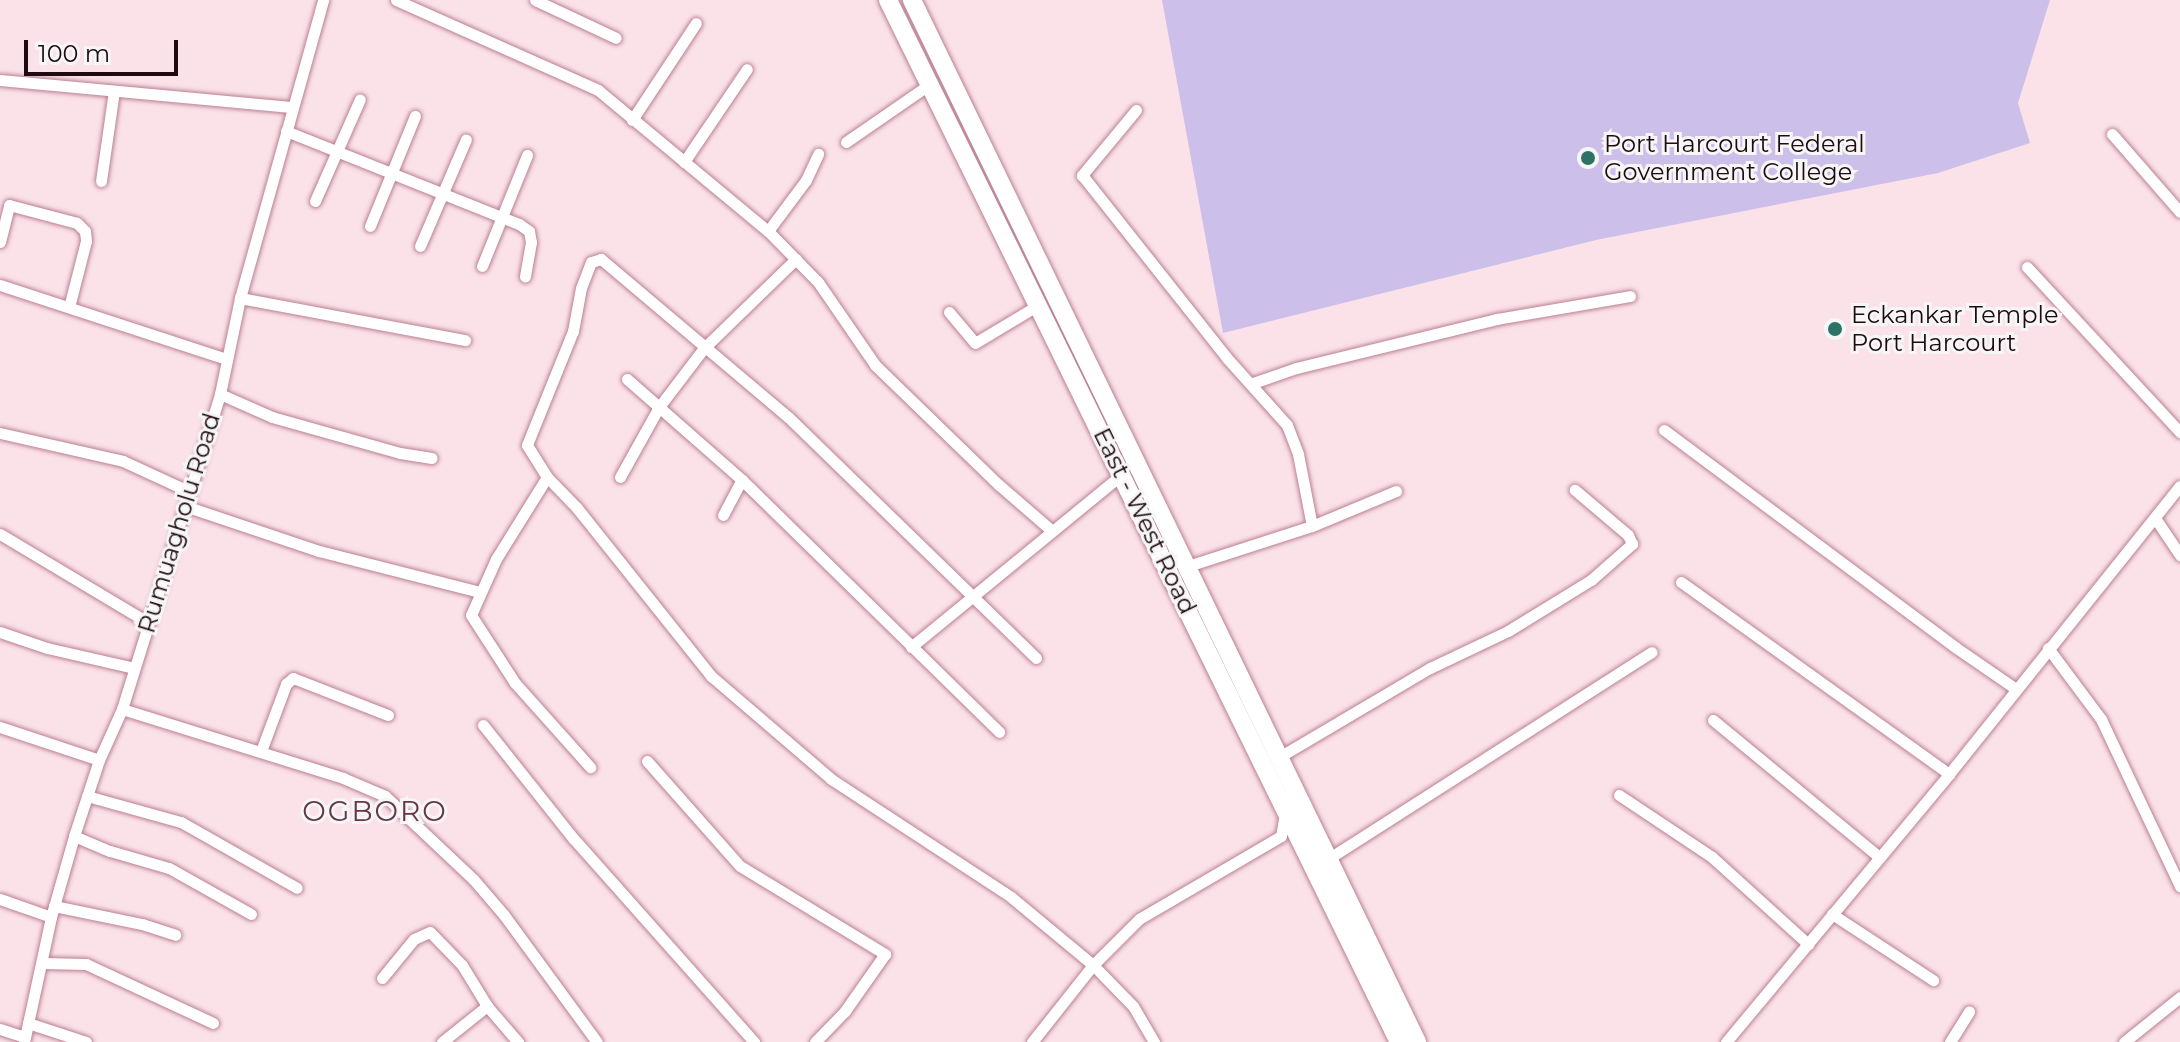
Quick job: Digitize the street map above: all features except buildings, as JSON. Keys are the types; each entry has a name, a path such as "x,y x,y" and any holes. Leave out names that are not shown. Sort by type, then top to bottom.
{"main road":[{"name":"East - West Road","path":"888,0 1122,474 1292,806 1399,1042"},
{"name":"East - West Road","path":"912,0 1281,756 1292,806 1328,859 1417,1042"}],"street":[{"path":"396,0 598,90 768,231 818,282 875,365 999,485 1051,530"},
{"path":"535,0 616,38"},
{"name":"Rumuagholu Road","path":"25,1039 52,912 74,836 99,760 122,709 220,394 240,298 319,1"},
{"path":"632,120 696,23"},
{"path":"684,162 747,69"},
{"path":"0,80 291,107"},
{"path":"846,142 930,84"},
{"path":"101,181 114,91"},
{"path":"315,201 360,99"},
{"path":"1136,110 1082,175 1226,357 1253,383 1287,425 1298,454 1312,526"},
{"path":"370,226 415,116"},
{"path":"286,131 444,192 529,231 531,242 525,276"},
{"path":"2112,134 2180,212"},
{"path":"420,246 466,139"},
{"path":"768,231 806,180 818,154"},
{"path":"482,266 527,155"},
{"path":"0,242 9,205 77,223 85,231 86,241 69,307"},
{"path":"1036,658 788,417 601,259 591,262 581,288 573,331 527,445 547,477 577,508 711,676 831,779 1011,897 1093,965 1133,1006 1154,1042"},
{"path":"620,477 659,407 704,348 796,259"},
{"path":"2027,267 2180,432"},
{"path":"0,285 227,359"},
{"path":"1253,383 1296,368 1497,319 1630,296"},
{"path":"240,298 465,340"},
{"path":"949,312 975,343 1040,304"},
{"path":"627,379 742,480 999,732"},
{"path":"220,394 272,417 400,453 432,458"},
{"path":"1664,430 2016,689"},
{"path":"0,433 123,461 190,492"},
{"path":"911,647 1122,474"},
{"path":"547,477 524,508 480,592 472,609 474,623 515,683 590,767"},
{"path":"723,515 742,480"},
{"path":"1726,1042 1949,774 2180,486"},
{"path":"1281,756 1430,668 1508,631 1591,580 1632,544 1628,535 1575,490"},
{"path":"1188,566 1312,526 1396,491"},
{"path":"185,506 319,551 480,592"},
{"path":"2155,518 2180,555"},
{"path":"0,534 147,622"},
{"path":"1681,582 1949,774"},
{"path":"0,632 47,648 134,668"},
{"path":"2048,648 2101,719 2180,886"},
{"path":"1328,859 1652,652"},
{"path":"261,751 286,684 293,678 388,715"},
{"path":"122,709 343,778 385,796 474,880 504,915 597,1042"},
{"path":"1713,720 1879,857"},
{"path":"483,725 583,849 754,1042"},
{"path":"0,727 99,760"},
{"path":"647,761 740,866 885,954 845,1011 815,1042"},
{"path":"1619,795 1712,857 1808,944"},
{"path":"87,796 181,822 297,888"},
{"path":"1032,1042 1093,965 1139,919 1281,836 1292,806"},
{"path":"74,836 110,851 169,868 251,914"},
{"path":"0,899 175,935"},
{"path":"1832,914 1933,980"},
{"path":"382,978 414,939 430,932 462,965 487,1006 518,1042"},
{"path":"43,963 86,964 213,1023"},
{"path":"2124,1042 2180,997"},
{"path":"442,1042 487,1006"},
{"path":"1950,1042 1969,1011"},
{"path":"28,1023 86,1042"},
{"path":"0,1029 25,1039"}],"shaded area":[{"name":"Port Harcourt Federal Government College","path":"1162,0 2050,0 2018,103 2030,143 1938,173 1596,240 1223,333"}],"place":[{"name":"Port Harcourt Federal Government College","path":"1588,158"},
{"name":"Eckankar Temple Port Harcourt","path":"1835,329"}],"district":[{"name":"OGBORO","path":"375,811"}]}
